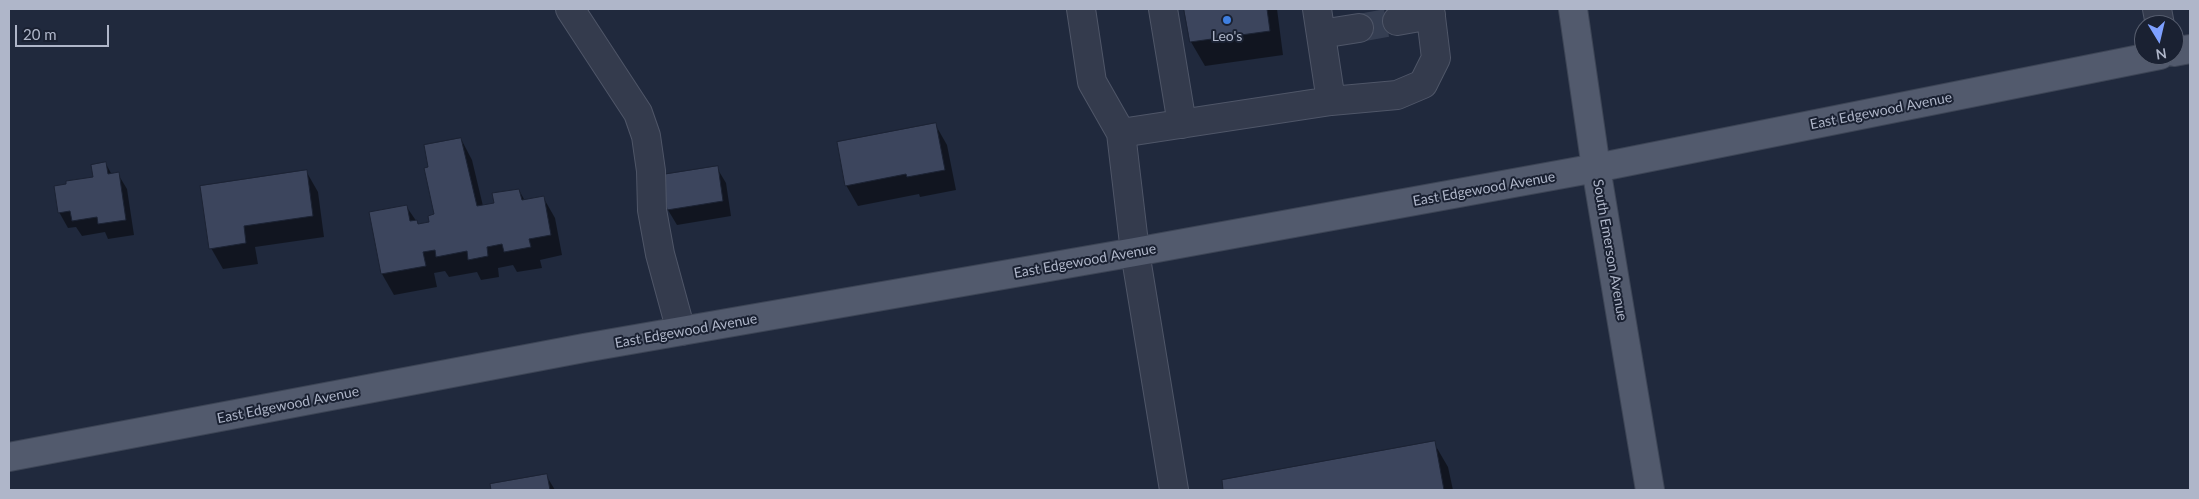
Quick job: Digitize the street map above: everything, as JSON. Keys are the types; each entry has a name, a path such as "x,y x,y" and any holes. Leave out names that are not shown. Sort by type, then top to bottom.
{"main road":[{"name":"South Emerson Avenue","path":"1573,9 1596,168 1650,490"},
{"name":"East Edgewood Avenue","path":"9,457 680,331 1135,252 1596,168 2134,60"}],"lane":[{"path":"570,9 638,113 646,136 651,172 652,210 660,254 680,331"},
{"path":"1080,9 1092,82 1121,133 1135,252 1174,490"},
{"path":"1163,9 1182,124"},
{"path":"1121,133 1331,101 1397,95 1423,84 1436,58 1430,12 1398,21"},
{"path":"1331,101 1319,22 1359,28"}],"building":[{"name":"Leo's","path":"1184,9 1267,9 1270,31 1190,42"},
{"path":"936,123 945,170 907,177 906,174 845,186 837,142"},
{"path":"461,138 477,206 494,203 492,193 519,189 522,200 544,196 551,235 529,239 531,247 504,252 502,244 487,247 488,256 468,260 467,251 436,257 435,250 423,252 426,266 381,274 369,212 407,205 410,221 417,220 418,224 429,222 428,216 434,214 424,168 428,167 424,145"},
{"path":"106,162 108,174 119,172 126,220 98,224 97,217 72,221 70,211 58,213 54,186 66,184 66,181 93,177 91,165"},
{"path":"718,166 723,201 667,210 661,175"},
{"path":"307,170 313,216 244,226 246,243 209,249 200,186"},
{"path":"1435,441 1444,490 1223,490 1222,480"},
{"path":"547,474 550,490 491,490 490,484"}],"tunnel":[{"path":"1359,28 1397,21"}],"place":[{"name":"Leo's","path":"1227,20"}]}
